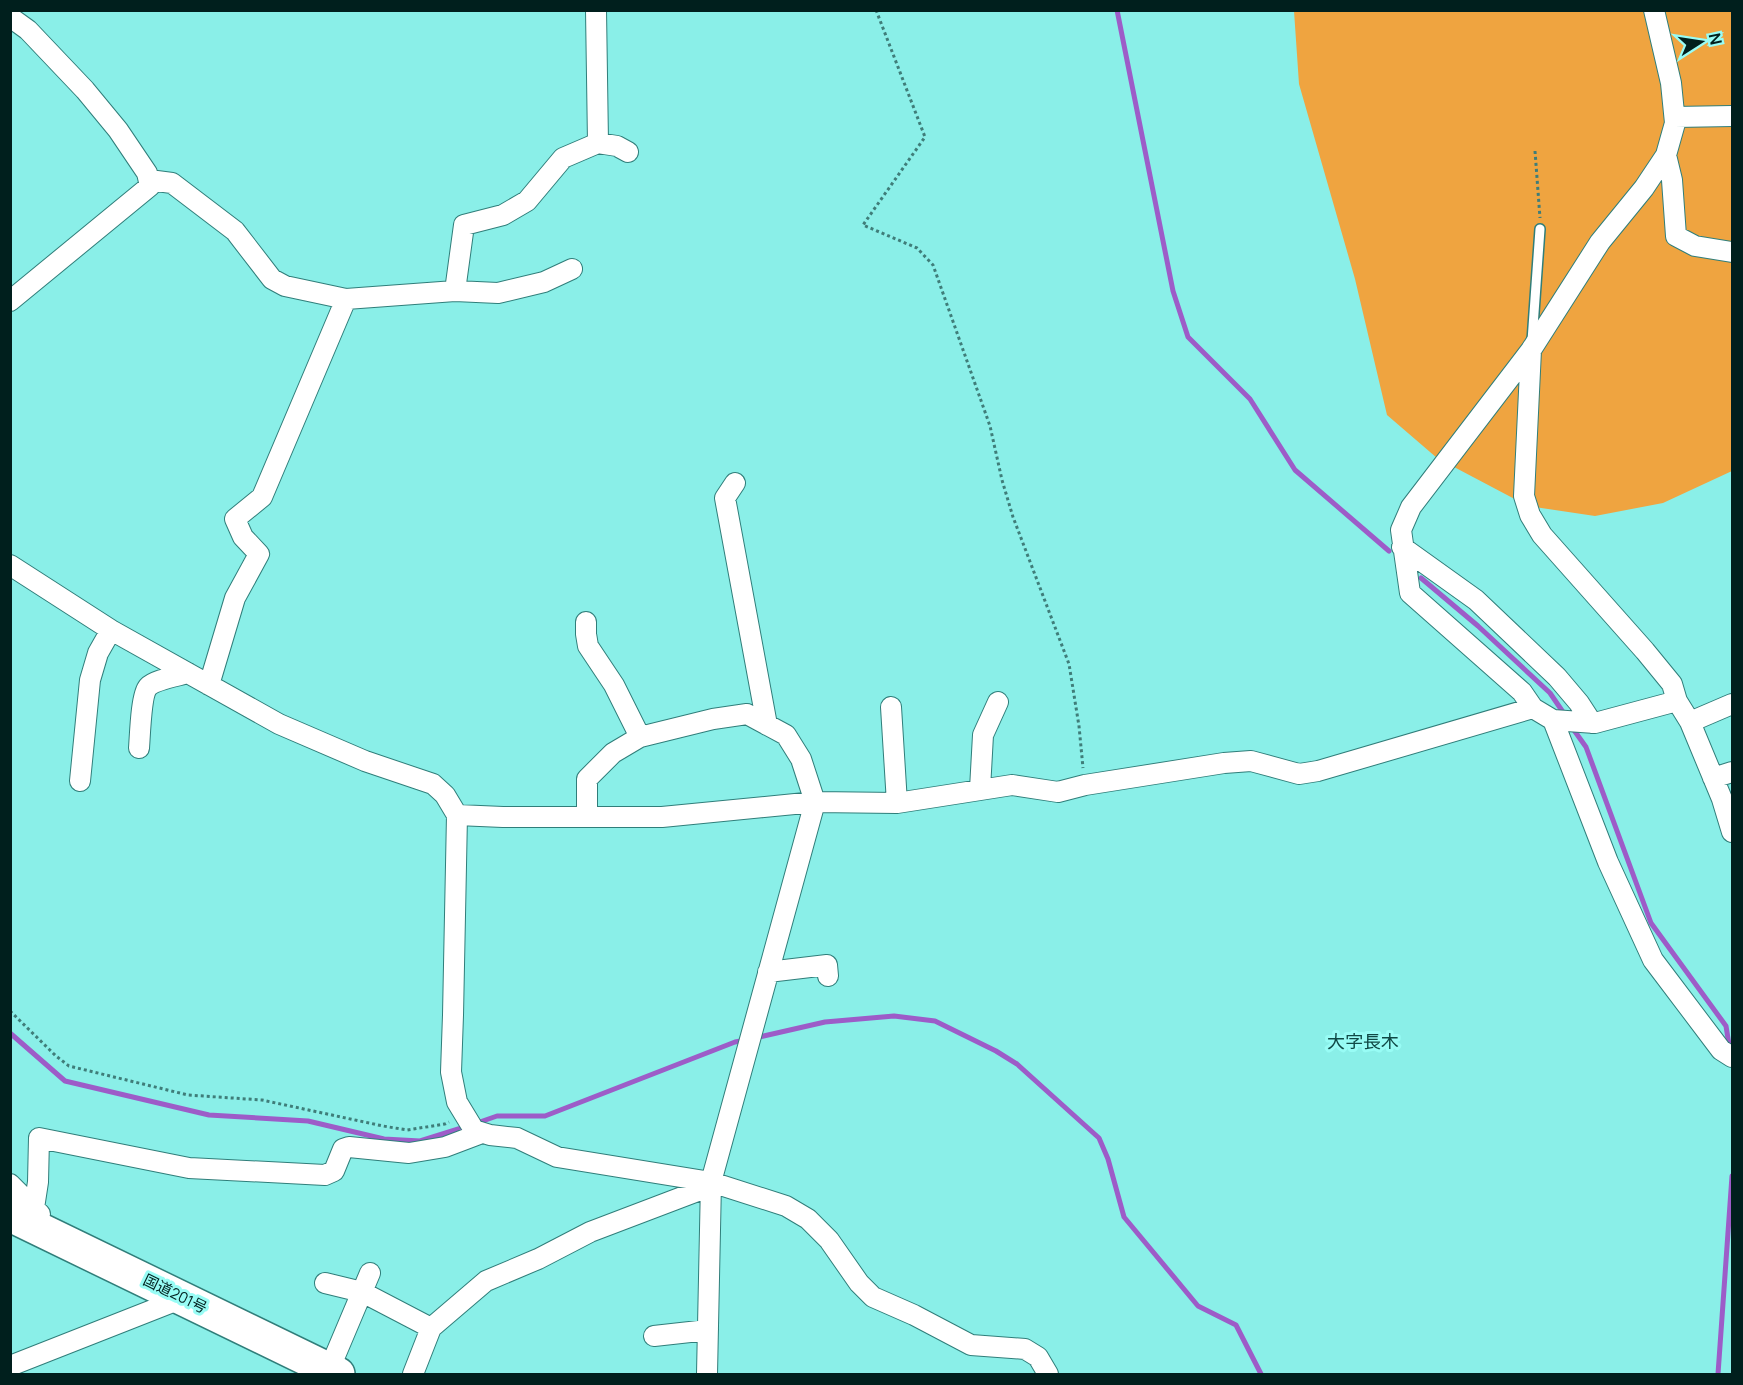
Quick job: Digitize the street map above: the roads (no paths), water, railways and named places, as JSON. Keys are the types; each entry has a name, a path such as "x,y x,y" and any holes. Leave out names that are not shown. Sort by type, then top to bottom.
{"highway":[{"name":"国道201号","path":"22,1211 72,1245 334,1372"}],"street":[{"path":"596,10 598,143"},
{"path":"1654,10 1671,83 1676,123 1666,155 1644,188 1600,242 1531,350 1411,507 1401,530 1410,593 1522,692 1533,708 1554,720 1587,722 1677,701"},
{"path":"10,17 28,30 85,90 118,130 147,172 150,186 10,301"},
{"path":"1675,117 1732,116"},
{"path":"456,291 464,225 503,215 527,201 563,158 598,143 617,146 628,152"},
{"path":"1666,155 1672,180 1676,236 1695,246 1732,252"},
{"path":"149,180 172,183 236,231 272,279 285,286 346,299 456,291 498,293 544,282 572,269"},
{"path":"209,685 235,598 259,554 243,537 235,519 262,496 346,299"},
{"path":"1531,350 1524,496 1530,515 1542,535 1672,684 1677,701 1690,723 1722,799 1732,831"},
{"path":"735,483 725,498 766,725"},
{"path":"1402,547 1476,600 1557,677 1579,703 1587,722"},
{"path":"10,565 111,630 279,724 364,761 433,784 445,795 457,816 451,1072 457,1102 471,1124 490,1136 517,1138 557,1157 711,1184 786,1206 808,1220 829,1240 859,1283 873,1298 914,1315 971,1345 1025,1349 1038,1357 1048,1374"},
{"path":"586,622 588,646 614,684 640,736"},
{"path":"80,781 90,680 98,653 111,630"},
{"path":"139,748 143,700 147,688 154,683 188,673"},
{"path":"980,789 983,735 998,702"},
{"path":"1690,723 1732,704"},
{"path":"891,707 897,803"},
{"path":"457,816 662,817 815,802 897,803 1012,785 1058,792 1085,784 1251,761 1299,774 1318,771 1533,708"},
{"path":"587,817 587,779 612,753 640,736 713,719 747,714 786,735 801,759 815,802 711,1184 707,1374"},
{"path":"1554,720 1608,862 1653,960 1727,1053"},
{"path":"1713,778 1732,772"},
{"path":"768,972 827,965 828,976"},
{"path":"22,1211 38,1182 39,1138 189,1168 325,1175 334,1171 343,1149 349,1147 409,1153 445,1146 471,1124"},
{"path":"10,1184 22,1211"},
{"path":"413,1374 431,1328 486,1281 590,1232 711,1184"},
{"path":"334,1372 370,1273"},
{"path":"325,1283 362,1292 431,1328"},
{"path":"10,1366 183,1298"},
{"path":"654,1336 708,1330"}],"lane":[{"path":"1531,350 1540,229"}],"waterway":[{"path":"1117,10 1173,291 1188,337 1250,399 1295,470 1389,551"},
{"path":"1421,578 1478,626 1550,693 1565,715"},
{"path":"1571,726 1586,747 1651,923 1726,1026 1730,1051"},
{"path":"755,1038 825,1022 894,1016 935,1021 1017,1064 1099,1138 1108,1159 1124,1217 1198,1306 1236,1325 1261,1374"},
{"path":"10,1033 65,1081 209,1115 308,1121 384,1139 420,1141 468,1126"},
{"path":"477,1123 497,1116 545,1116 735,1042 746,1040"},
{"path":"1718,1374 1732,1176"}],"district":[{"name":"大字長木","path":"1363,1042"}]}
